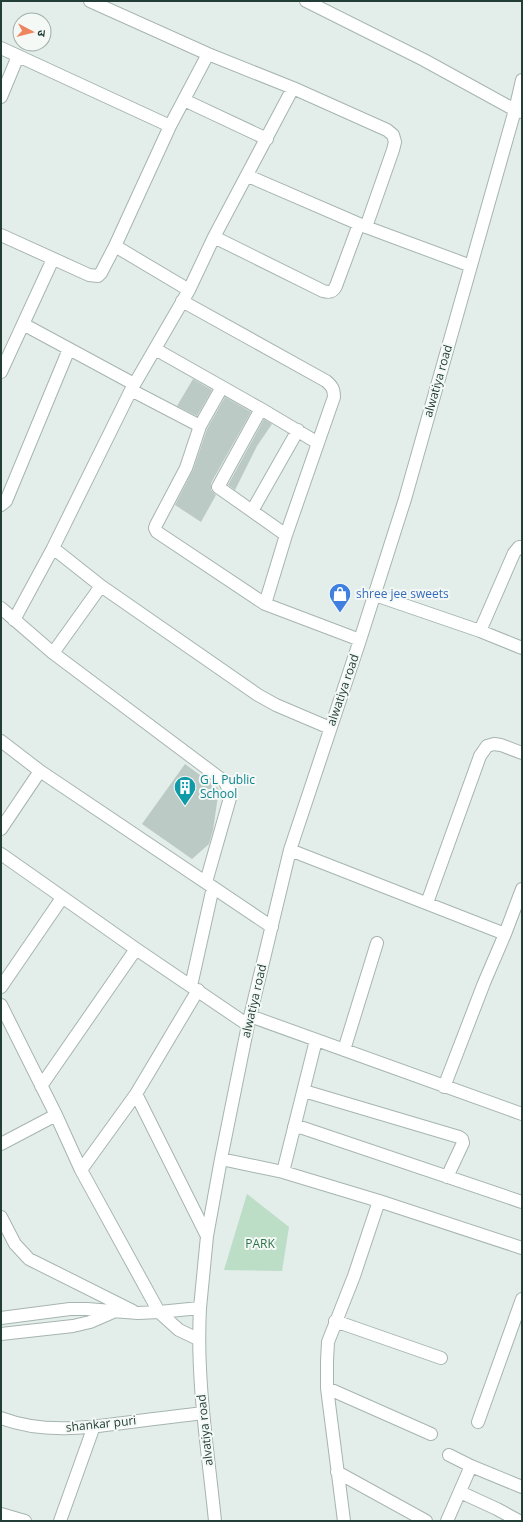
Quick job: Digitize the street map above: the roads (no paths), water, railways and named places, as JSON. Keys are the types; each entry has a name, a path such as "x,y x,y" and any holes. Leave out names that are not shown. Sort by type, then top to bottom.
{"street":[{"path":"90,1 208,54 293,88 387,130 393,135 395,142 393,150 362,226 333,291 329,293 323,292 214,238"},
{"path":"306,1 424,60 518,111"},
{"path":"1,48 170,126"},
{"path":"1,235 89,275 98,276 115,246 170,126 208,54"},
{"path":"1,97 18,56"},
{"name":"alwatiya road","path":"200,1308 207,1236 221,1159 249,1021 290,850 375,595 405,498 471,266 518,111 522,80"},
{"path":"14,620 53,548 133,387 185,296 293,88"},
{"path":"184,100 267,139"},
{"path":"248,176 362,226 471,266"},
{"path":"115,246 185,296 332,385 334,397 286,535 265,604"},
{"path":"1,372 53,259"},
{"path":"23,324 69,349 200,426"},
{"path":"1,506 6,501 69,349"},
{"path":"155,349 318,442"},
{"path":"222,387 200,426 186,468 156,525 155,528 157,532 265,604 360,640"},
{"path":"261,409 218,487 286,535"},
{"path":"252,511 298,430"},
{"path":"480,631 514,552 519,547 522,547"},
{"path":"53,548 101,586 258,695 276,705 330,728"},
{"path":"53,653 101,586"},
{"path":"375,595 480,631 522,648"},
{"path":"1,608 53,653 225,782 230,798 210,884 194,988 136,1094 81,1170"},
{"path":"1,741 40,770 272,927"},
{"path":"427,903 480,756 487,746 494,744 522,753"},
{"path":"1,829 40,770"},
{"path":"290,850 505,934"},
{"path":"1,854 136,950 194,988 249,1021 316,1040 522,1114"},
{"path":"444,1087 522,889"},
{"path":"1,987 62,898"},
{"path":"344,1050 377,943"},
{"path":"41,1086 136,950"},
{"path":"1,1005 56,1115 81,1170 159,1312 179,1330 198,1339"},
{"path":"283,1172 316,1040"},
{"path":"304,1091 459,1137 462,1139 463,1143 447,1177"},
{"path":"136,1094 207,1236"},
{"path":"1,1144 56,1115"},
{"path":"294,1127 303,1128 522,1202"},
{"path":"221,1159 283,1172 379,1201 522,1248"},
{"path":"344,1521 327,1388 328,1342 354,1276 379,1201"},
{"path":"1,1217 15,1244 29,1259 138,1313"},
{"path":"478,1422 522,1299"},
{"path":"1,1318 87,1308 114,1312 138,1313 200,1308"},
{"name":"alvatiya road","path":"200,1308 198,1339 203,1414 215,1521"},
{"path":"1,1334 73,1326 90,1322 114,1312"},
{"path":"335,1322 441,1358"},
{"path":"327,1388 432,1434"},
{"name":"shankar puri","path":"1,1418 42,1428 94,1426 203,1414"},
{"path":"60,1521 94,1426"},
{"path":"449,1455 471,1466 522,1487"},
{"path":"447,1521 471,1466"},
{"path":"337,1472 426,1521"},
{"path":"460,1492 519,1521"},
{"path":"1,1514 25,1521"}],"place":[{"name":"shree jee sweets","path":"340,614"},
{"name":"G L Public School","path":"185,806"}],"park label":[{"name":"PARK","path":"260,1244"}]}
